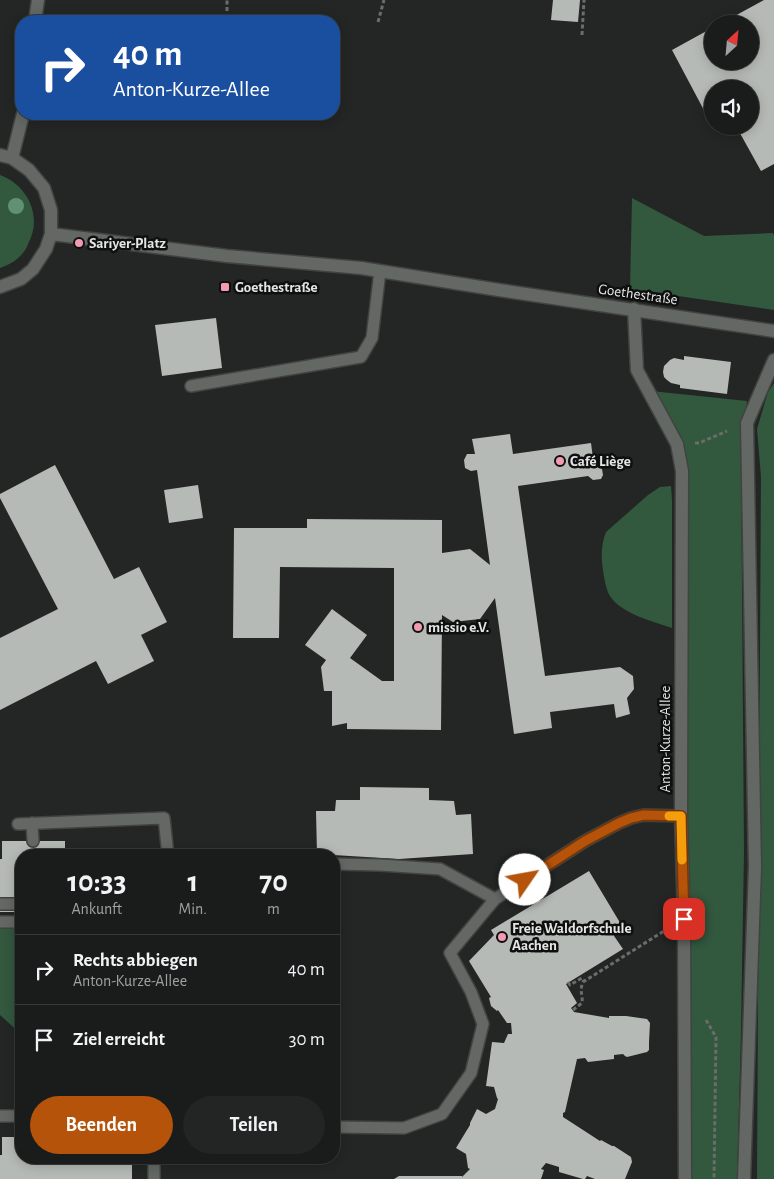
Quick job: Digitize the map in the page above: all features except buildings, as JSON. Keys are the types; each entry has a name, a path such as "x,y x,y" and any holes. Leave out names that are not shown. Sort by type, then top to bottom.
{"street":[{"path":"36,15 38,0"},
{"path":"0,287 21,279 33,268 46,249 51,234 52,210 44,188 29,170 6,157 21,120"},
{"name":"Goethestraße","path":"51,234 227,256 362,268 774,331"},
{"name":"Anton-Kurze-Allee","path":"634,309 637,370 677,444 682,472 681,816 684,919 685,1179"},
{"path":"744,1179 755,868 746,423 774,360"}],"lane":[{"path":"191,386 361,357 372,338 380,271"},
{"path":"340,1127 404,1128 442,1114 465,1081 470,1073 483,1024 471,992 450,954 495,899 585,841 619,823 644,815 681,816"},
{"path":"18,824 164,818 167,849"},
{"path":"32,823 33,841"},
{"path":"340,864 440,869 495,899"},
{"path":"0,904 15,904"},
{"path":"0,922 15,922"},
{"path":"0,1116 15,1116"},
{"path":"154,1164 154,1179"}],"path":[{"path":"226,11 228,0"},
{"path":"378,22 384,0"},
{"path":"582,35 584,0"},
{"path":"677,444 699,443 746,423"},
{"path":"573,1010 582,1003 580,990 584,981 684,919"},
{"path":"568,982 570,985 582,978 584,981"}],"green space":[{"path":"0,175 18,186 25,194 30,203 34,223 32,234 24,252 15,261 0,268"},
{"path":"632,198 704,236 773,233 774,310 630,289"},
{"path":"774,383 774,1179 757,1179 761,477 757,429 768,392"},
{"path":"651,391 747,401 741,453 744,851 737,1179 688,1179 687,710 682,447"},
{"path":"671,486 672,628 629,612 615,602 606,587 602,555 606,532 648,495 660,487"},
{"path":"0,926 15,926 15,1029 0,1015"}],"slow traffic":[{"path":"669,816 681,816 682,860"}],"place":[{"name":"Sariyer-Platz","path":"79,243"},
{"name":"Goethestraße","path":"225,287"},
{"name":"Café Liège","path":"560,461"},
{"name":"missio e.V.","path":"418,627"},
{"name":"Freie Waldorfschule Aachen","path":"502,937"}],"route":[{"path":"525,880 585,841 631,818 644,815 681,816 684,919"}]}
